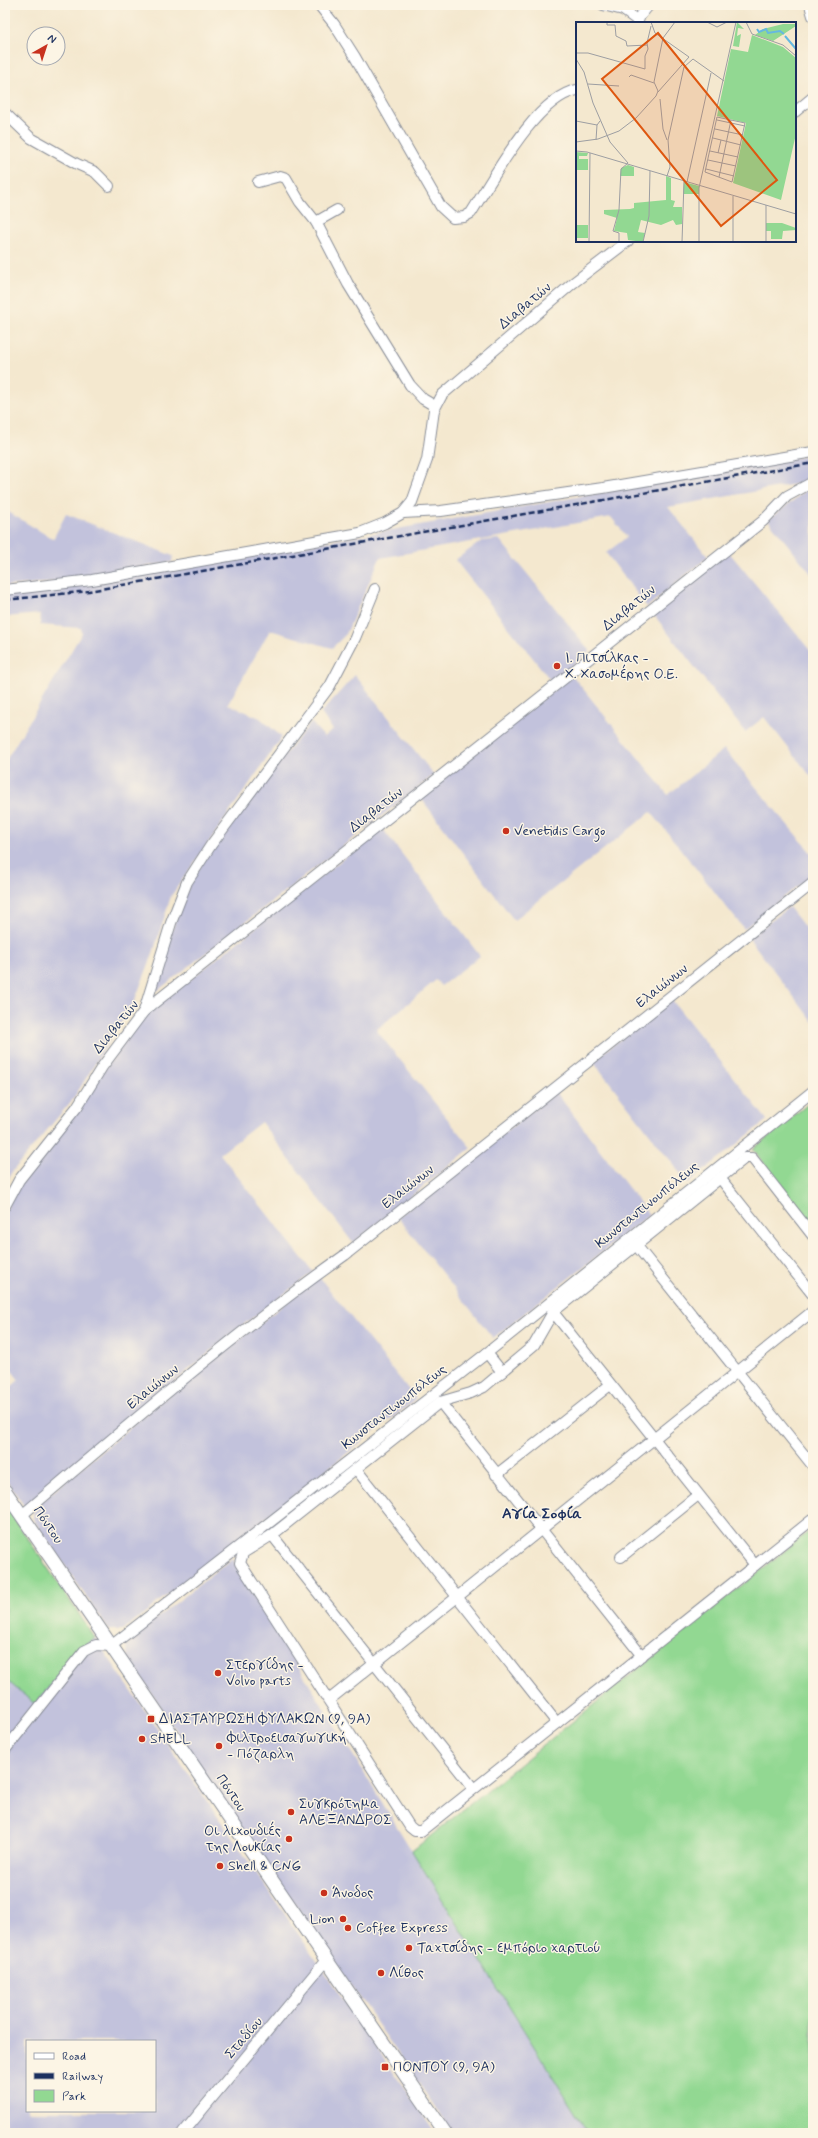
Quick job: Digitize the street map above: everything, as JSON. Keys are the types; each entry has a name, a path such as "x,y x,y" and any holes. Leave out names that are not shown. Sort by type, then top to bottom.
{"street":[{"path":"319,5 334,24 355,57 441,207 453,218 464,217 471,213 535,118 559,97 576,90"},
{"path":"603,5 623,10 638,22 650,5"},
{"path":"810,5 813,16"},
{"path":"796,111 813,97"},
{"path":"5,113 31,138 77,164 95,172 109,186"},
{"path":"258,182 284,176 300,202 316,222 348,284 410,385 423,399 435,406 427,460 421,482 412,502 403,513"},
{"path":"316,222 337,210"},
{"name":"Διαβατών","path":"435,406 442,395 573,283 627,242"},
{"path":"5,590 92,580 360,533 403,513 441,511 603,488 813,452"},
{"name":"Διαβατών","path":"5,1206 19,1180 76,1107 106,1061 144,1011 762,521 787,496 813,482"},
{"path":"144,1011 171,923 187,882 211,845 330,686 355,638 375,589"},
{"name":"Ελαιώνων","path":"22,1515 132,1422 282,1300 345,1256 813,884"},
{"name":"Κωνσταντινουπόλεως","path":"111,1646 486,1353 813,1091"},
{"path":"813,1236 752,1158 745,1158 553,1312 534,1345 484,1387 471,1393 440,1402 272,1535 243,1553 240,1563 410,1827 415,1831 421,1831 473,1788 642,1656 813,1519"},
{"path":"720,1178 813,1295"},
{"path":"636,1245 813,1466"},
{"path":"329,1700 813,1311"},
{"path":"553,1312 755,1565"},
{"path":"486,1353 502,1372"},
{"path":"496,1475 610,1385"},
{"path":"440,1402 496,1475 642,1656"},
{"path":"356,1469 557,1723"},
{"name":"Πόντου","path":"5,1490 445,2133"},
{"path":"620,1557 698,1495"},
{"path":"272,1535 473,1788"},
{"path":"5,1750 84,1651 96,1645 111,1646"},
{"name":"Σταδίου","path":"183,2133 326,1960"}],"shaded area":[{"path":"813,455 813,481 668,507 708,557 647,607 606,553 627,537 611,517 380,558 346,634 332,648 270,630 228,704 260,718 282,737 171,896 152,956 134,1002 73,1099 11,1173 5,1188 5,818 7,814 5,813 5,762 82,633 81,628 40,625 40,614 5,617 5,592 88,584"},
{"path":"808,489 813,495 813,576 768,520"},
{"path":"5,510 53,539 66,514 173,556 172,562 51,582 5,586"},
{"path":"499,539 590,651 552,682 455,560 482,541"},
{"path":"728,551 813,654 813,779 764,717 745,732 651,611"},
{"path":"355,675 434,775 157,991 156,981 182,899 205,857 311,722 324,737 333,730 321,713"},
{"path":"572,675 668,795 724,749 813,855 813,874 744,929 651,812 514,920 420,797"},
{"path":"382,828 480,956 441,986 436,980 376,1030 471,1148 353,1243 261,1122 220,1154 313,1272 235,1331 25,1507 5,1478 5,1392 19,1380 5,1362 5,1212 13,1194 144,1016"},
{"path":"789,907 813,938 813,1022 749,938"},
{"path":"671,999 767,1120 688,1183 593,1061"},
{"path":"556,1092 649,1215 493,1338 398,1217"},
{"path":"319,1277 416,1399 123,1630 109,1630 33,1519 34,1508 164,1399"},
{"path":"232,1559 588,2133 453,2133 210,1782 128,1657 126,1645 139,1632"},
{"path":"95,1638 435,2133 5,2133 5,1679 35,1704 78,1651"}],"green space":[{"path":"813,1100 813,1226 753,1149"},
{"path":"5,1505 95,1638 78,1651 35,1704 5,1679"},
{"path":"813,1528 813,2133 588,2133 412,1851"}],"railway":[{"path":"5,600 89,591 813,463"}],"place":[{"name":"Ι. Πιτσίλκας - Χ. Χασομέρης Ο.Ε.","path":"557,666"},
{"name":"Venetidis Cargo","path":"506,831"},
{"name":"Στεργίδης - Volvo parts","path":"218,1673"},
{"name":"ΔΙΑΣΤΑΥΡΩΣΗ ΦΥΛΑΚΩΝ (9, 9Α)","path":"151,1719"},
{"name":"SHELL","path":"142,1739"},
{"name":"Φιλτροεισαγωγική - Πόζαρλη","path":"219,1746"},
{"name":"Συγκρότημα ΑΛΕΞΑΝΔΡΟΣ","path":"291,1812"},
{"name":"Οι λιχουδιές της Λουκίας","path":"289,1839"},
{"name":"Shell & CNG","path":"220,1866"},
{"name":"Άνοδος","path":"324,1893"},
{"name":"Lion","path":"343,1919"},
{"name":"Coffee Express","path":"348,1928"},
{"name":"Ταχτσίδης - εμπόριο χαρτιού","path":"409,1948"},
{"name":"Λίθος","path":"381,1973"},
{"name":"ΠΟΝΤΟΥ (9, 9Α)","path":"385,2067"}],"district":[{"name":"Αγία Σοφία","path":"542,1514"}]}
